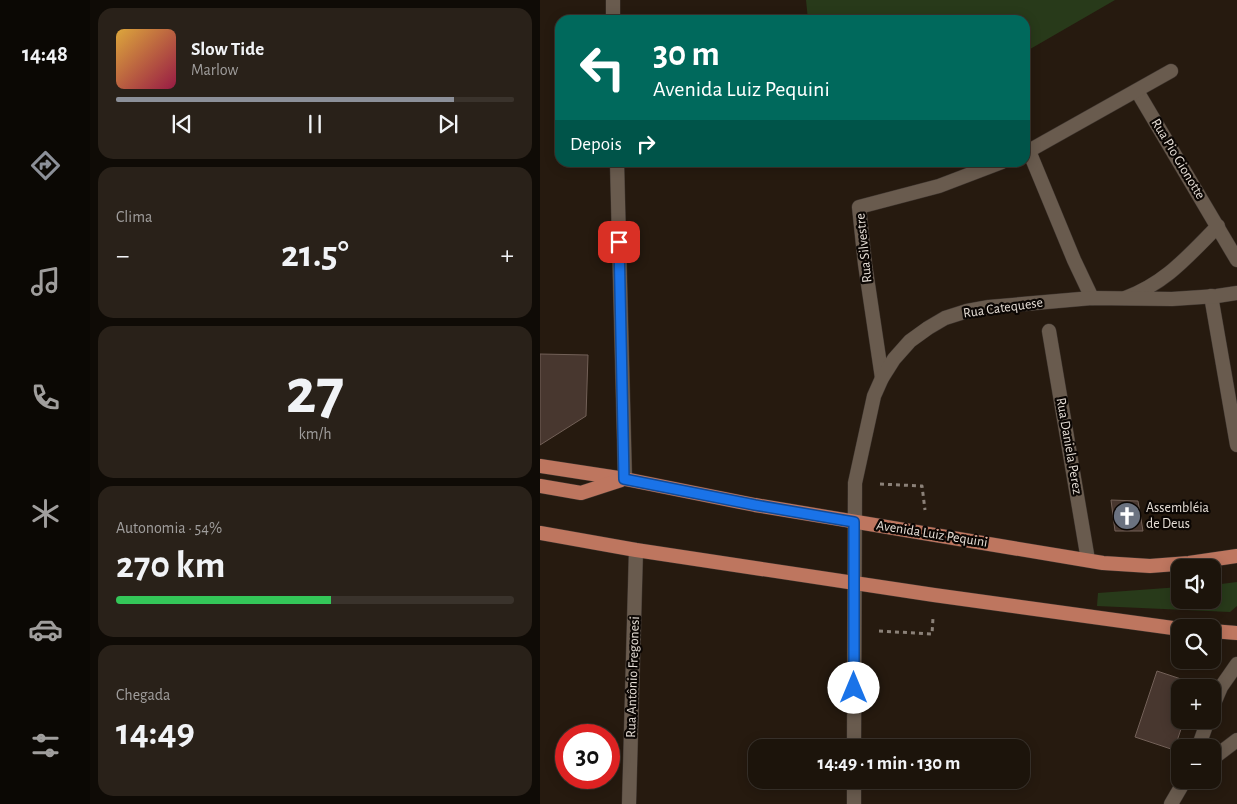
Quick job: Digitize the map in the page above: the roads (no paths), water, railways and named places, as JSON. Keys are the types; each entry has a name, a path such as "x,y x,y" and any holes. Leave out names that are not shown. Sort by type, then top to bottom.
{"main road":[{"name":"Avenida Luiz Pequini","path":"540,466 624,479 854,522 1088,560 1150,566 1237,556"},
{"path":"540,486 581,493 624,479"},
{"path":"540,533 636,550 934,595 1171,628"},
{"path":"1221,632 1237,633"}],"street":[{"path":"613,0 613,15"},
{"path":"1030,150 1171,71"},
{"name":"Rua Pio Gionotte","path":"1137,91 1237,260"},
{"path":"1030,159 1092,298"},
{"path":"617,167 624,479"},
{"name":"Rua Silvestre","path":"882,378 866,272 859,208 939,186 989,167"},
{"path":"1122,299 1145,291 1171,272 1218,226"},
{"name":"Rua Catequese","path":"854,739 855,483 874,396 882,378 894,359 910,341 928,328 945,318 967,311 990,307 1092,298 1172,299 1237,292"},
{"path":"1211,296 1237,444"},
{"name":"Rua Daniela Perez","path":"1049,331 1088,560"},
{"name":"Rua Antônio Fregonesi","path":"630,804 636,550"},
{"path":"1221,687 1237,664"},
{"path":"1221,752 1237,740"},
{"path":"854,789 854,804"},
{"path":"1171,804 1180,789"}],"place":[{"name":"Assembléia de Deus","path":"1127,516"}]}
